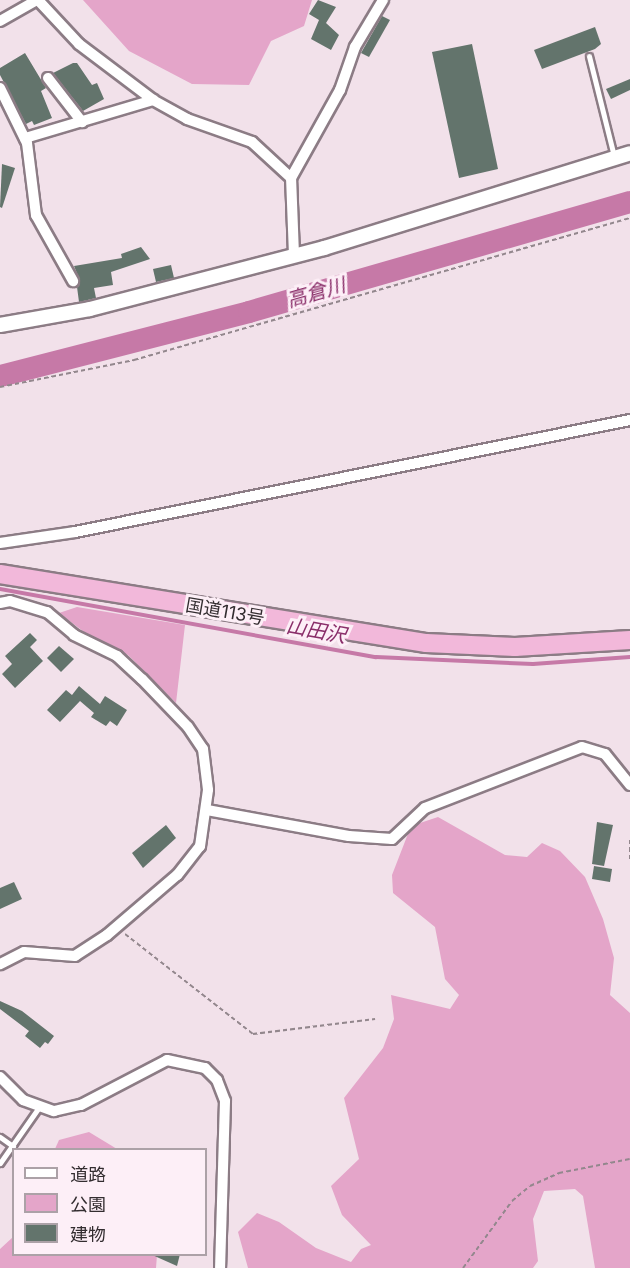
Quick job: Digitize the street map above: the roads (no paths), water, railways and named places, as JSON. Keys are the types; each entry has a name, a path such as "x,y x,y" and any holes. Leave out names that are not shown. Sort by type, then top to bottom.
{"highway":[{"name":"国道113号","path":"0,574 426,643 514,647 630,640"}],"street":[{"path":"0,21 37,0 79,44 153,100 187,119 252,142 291,178"},
{"path":"294,255 291,178 340,90 354,48 383,0"},
{"path":"48,78 82,122"},
{"path":"0,88 25,138 36,215 73,281"},
{"path":"25,138 153,100"},
{"path":"0,325 90,309 294,255 630,153"},
{"path":"0,543 87,530 630,420"},
{"path":"0,603 10,601 47,612 74,636 117,656 188,727 203,749 208,777 207,810 200,846 177,875 116,927 75,956 24,952 0,964"},
{"path":"207,810 349,836 392,839 432,805 582,747 605,754 630,785"},
{"path":"0,1077 9,1089 39,1107 54,1111 81,1105 167,1060 205,1068 221,1088 225,1101 220,1268"}],"lane":[{"path":"589,56 614,158"},
{"path":"0,1163 39,1107"},
{"path":"0,1137 13,1146"}],"waterway":[{"name":"高倉川","path":"0,376 249,312 630,202"},
{"name":"山田沢","path":"0,589 376,657 533,664 630,657"}]}
